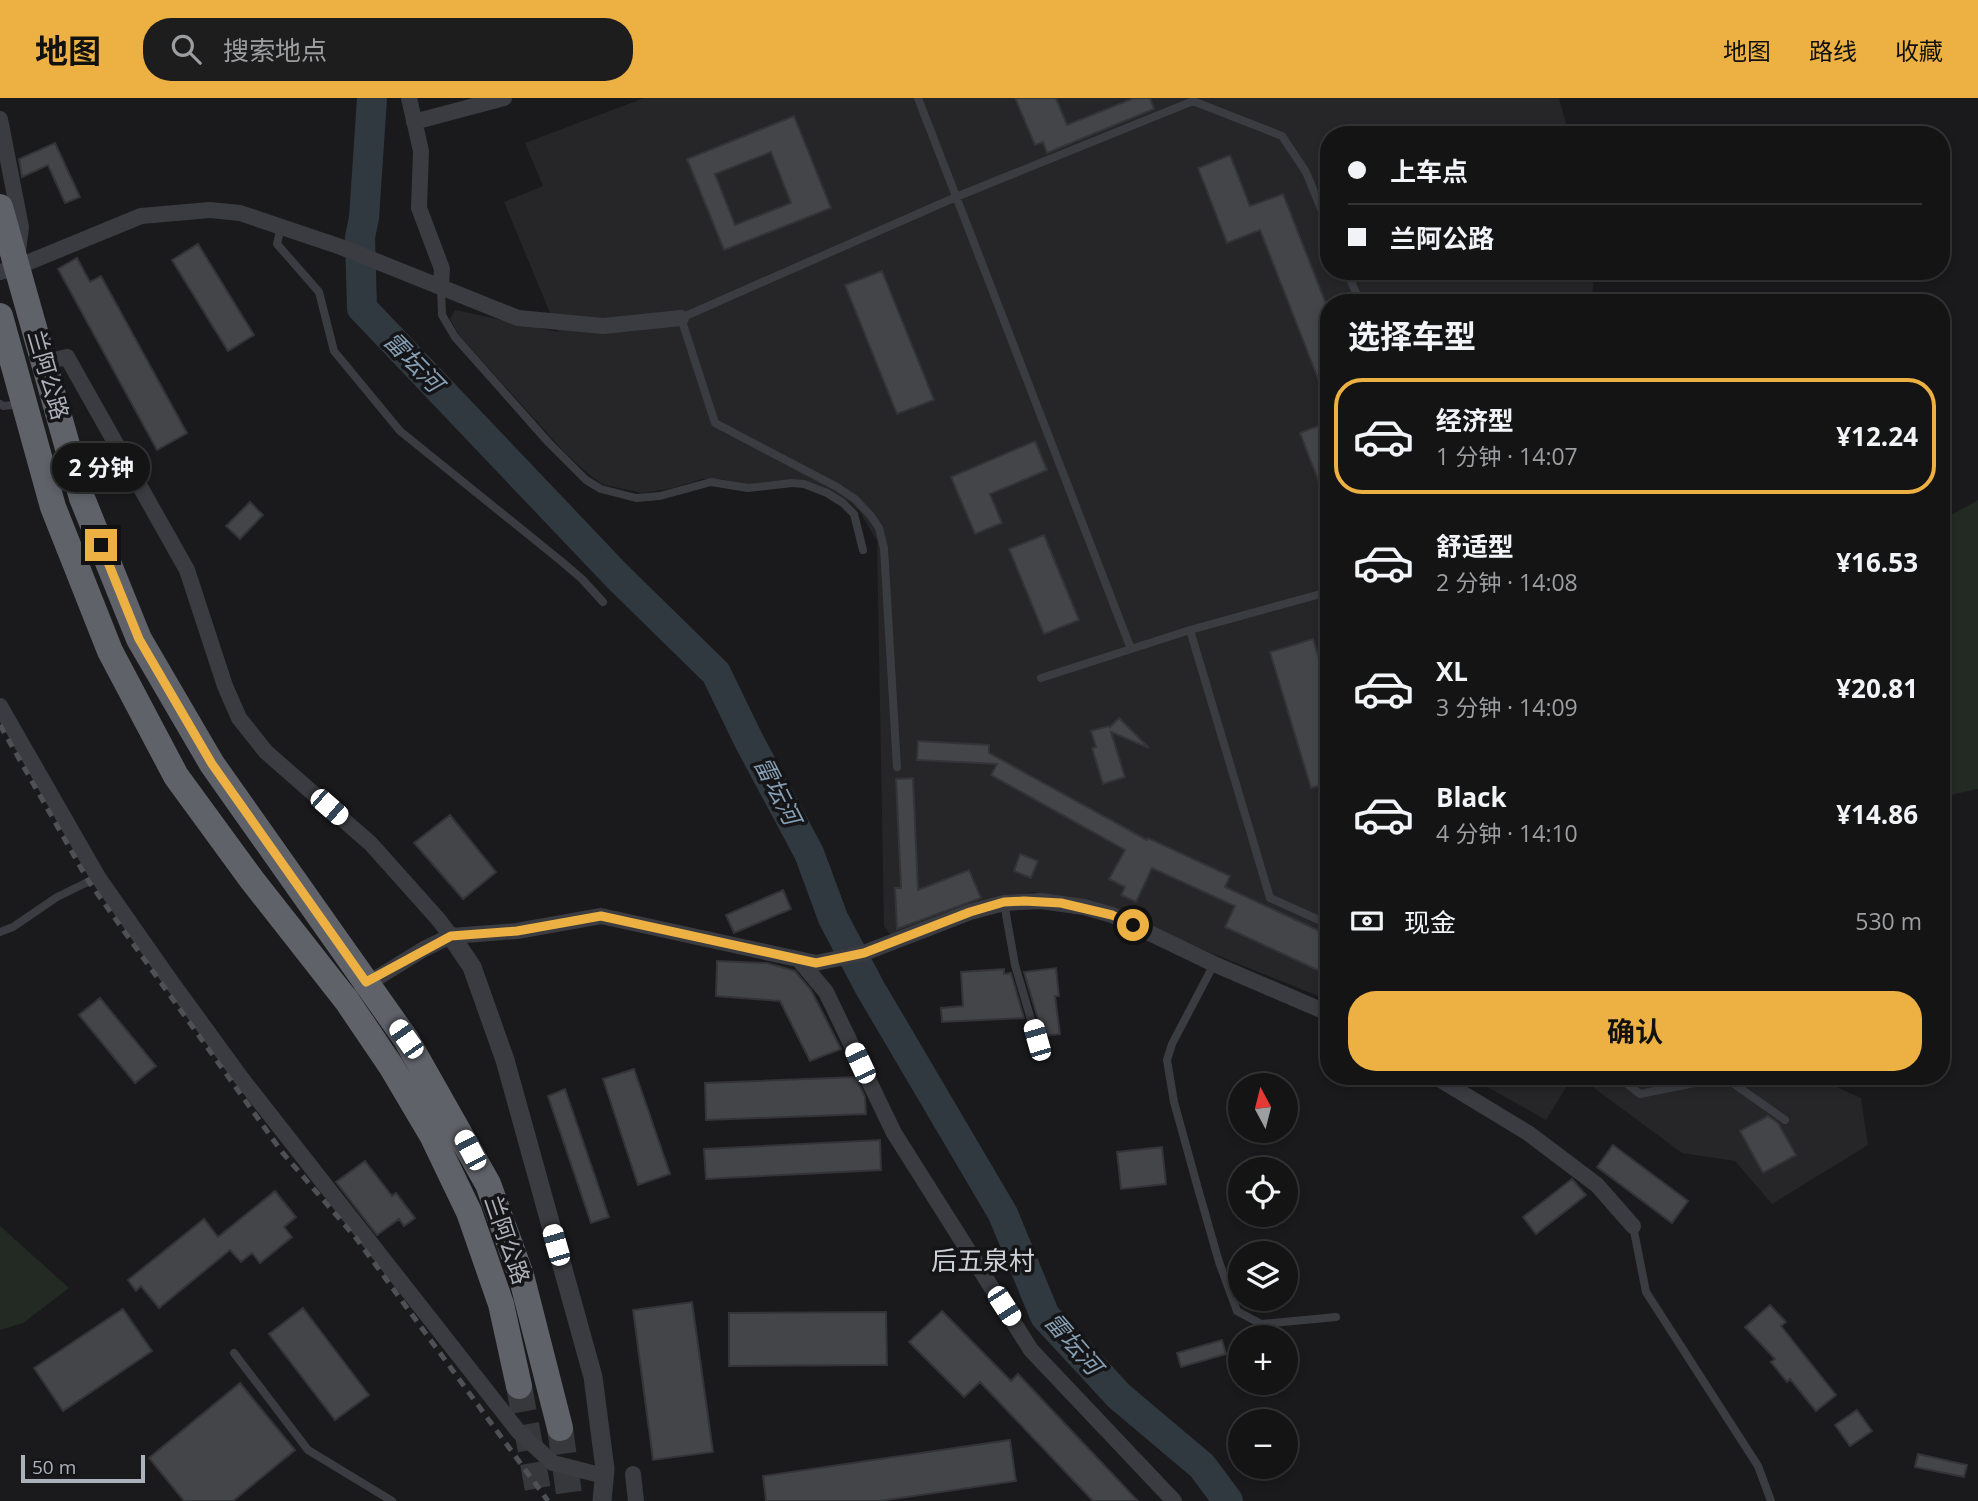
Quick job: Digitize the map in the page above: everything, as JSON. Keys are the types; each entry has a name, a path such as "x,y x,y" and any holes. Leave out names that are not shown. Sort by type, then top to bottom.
{"highway":[{"name":"兰阿公路","path":"0,206 8,269 45,362 82,498 139,639 212,764 406,1039 488,1184 521,1275 560,1428"},
{"name":"兰阿公路","path":"0,316 13,404 110,651 176,776 251,880 347,1001 391,1066 433,1137 469,1212 501,1304 519,1386"}],"street":[{"path":"410,98 421,151 419,208 442,269 441,287"},
{"path":"414,122 504,98"},
{"path":"0,119 21,227 8,269"},
{"path":"8,269 141,216 209,210 240,213 341,247 518,318 603,326 681,318"},
{"path":"45,362 67,357 187,570 239,719 266,752 371,844 451,936 472,967 505,1060 593,1377 605,1469 601,1501"},
{"path":"0,706 98,877 242,1079 518,1431 553,1463 604,1476"},
{"path":"347,1001 366,982 451,936 517,931 601,916 808,962 864,953 970,912 1004,902 1024,901 1061,903 1112,915 1214,964 1320,1010"},
{"path":"808,962 826,992 894,1133 1031,1350 1174,1501"},
{"path":"1449,1085 1528,1133 1597,1185 1633,1226"},
{"path":"633,1474 636,1501"}],"lane":[{"path":"918,98 1131,649"},
{"path":"897,767 884,548 879,528 871,516 837,487 715,423 681,318 956,197 1192,100 1282,136 1306,172 1320,206"},
{"path":"281,227 276,244 318,292 334,351 400,431 572,570 603,602"},
{"path":"441,287 442,315 455,337 549,443 586,480 601,489 636,498 660,496 711,482 748,488 804,484 843,503 854,513 863,550"},
{"path":"1041,678 1190,630 1320,594"},
{"path":"1190,630 1270,898 1320,920"},
{"path":"0,932 13,927 57,897 98,877"},
{"path":"1004,902 1015,965 1037,1040"},
{"path":"1214,964 1172,1044 1167,1060 1174,1102 1219,1262 1237,1311 1261,1324 1336,1317"},
{"path":"1628,1085 1640,1094 1684,1085"},
{"path":"1735,1085 1785,1120"},
{"path":"1633,1226 1646,1292 1758,1466 1771,1501"},
{"path":"234,1353 308,1450 393,1501"}],"shaded area":[{"path":"644,98 1559,98 1567,126 1320,126 1320,280 1594,280 1592,294 1320,294 1320,997 1119,912 1080,899 1032,892 984,902 893,935 889,933 884,926 877,541 860,512 849,502 821,487 748,486 721,479 703,479 669,489 642,493 605,485 565,453 459,335 450,319 455,310 558,332 504,202 543,186 525,143"},
{"path":"1978,500 1978,789 1950,795 1950,516"},
{"path":"1484,1085 1567,1085 1546,1120"},
{"path":"1590,1085 1832,1085 1861,1098 1868,1145 1772,1204 1735,1161 1682,1153"},
{"path":"0,1226 69,1288 23,1323 0,1330"}],"building":[{"path":"1015,98 1056,98 1067,125 1134,98 1150,98 1154,109 1047,153 1043,142 1035,145"},
{"path":"794,116 831,208 724,250 687,159","holes":["771,152 791,203 735,225 715,174"]},
{"path":"55,143 80,197 65,203 48,165 22,177 19,159"},
{"path":"1230,155 1250,206 1283,194 1322,294 1320,294 1320,384 1260,230 1227,243 1198,168"},
{"path":"198,244 254,335 228,351 172,260"},
{"path":"77,258 90,282 101,276 187,433 157,450 58,269"},
{"path":"882,271 934,400 897,414 845,285"},
{"path":"1320,425 1320,485 1300,433"},
{"path":"1035,441 1047,470 990,494 1002,523 975,534 951,477"},
{"path":"250,502 263,515 240,539 226,526"},
{"path":"1044,535 1079,620 1044,634 1009,549"},
{"path":"1313,639 1320,662 1320,785 1311,788 1270,652"},
{"path":"1119,718 1149,748 1111,732 1125,777 1103,784 1092,748 1096,747 1091,731 1110,727"},
{"path":"918,741 989,745 989,753 1147,840 1148,838 1230,876 1225,887 1320,931 1320,971 1225,927 1235,906 1152,868 1136,902 1121,895 1125,887 1109,879 1125,850 991,775 997,764 917,760"},
{"path":"913,778 918,890 969,870 981,898 897,929 895,888 901,888 896,779"},
{"path":"450,815 496,872 463,899 414,843"},
{"path":"1020,854 1038,861 1031,878 1014,871"},
{"path":"783,890 791,909 734,933 726,915"},
{"path":"717,961 767,963 795,971 811,990 841,1049 810,1061 780,1001 716,996"},
{"path":"1056,968 1059,996 1055,996 1060,1034 1043,1036 1024,972"},
{"path":"1004,969 1004,974 1011,973 1024,1018 942,1022 941,1008 963,1006 961,972"},
{"path":"100,998 156,1066 135,1083 79,1015"},
{"path":"634,1069 670,1174 638,1185 603,1079"},
{"path":"856,1077 865,1097 866,1114 706,1120 705,1083"},
{"path":"565,1089 609,1217 591,1223 548,1096"},
{"path":"1768,1116 1778,1123 1796,1155 1763,1173 1740,1131"},
{"path":"880,1140 881,1170 706,1179 704,1149"},
{"path":"1613,1145 1688,1201 1672,1223 1597,1167"},
{"path":"1162,1147 1166,1184 1121,1189 1117,1152"},
{"path":"365,1161 392,1196 396,1193 415,1218 404,1226 399,1219 377,1235 336,1182"},
{"path":"1572,1179 1586,1195 1536,1234 1523,1217"},
{"path":"275,1191 296,1217 284,1227 292,1237 260,1263 252,1253 241,1262 230,1250 159,1308 141,1286 136,1291 128,1280 204,1219 218,1237"},
{"path":"692,1302 713,1452 653,1460 633,1310"},
{"path":"1770,1305 1786,1322 1781,1326 1836,1395 1816,1411 1790,1379 1787,1382 1771,1362 1775,1359 1745,1327"},
{"path":"303,1308 369,1395 335,1420 269,1334"},
{"path":"123,1309 152,1351 63,1411 34,1368"},
{"path":"942,1311 1011,1381 1018,1374 1138,1501 1093,1501 980,1382 964,1397 909,1342"},
{"path":"886,1312 887,1365 729,1366 729,1313"},
{"path":"1222,1340 1226,1354 1181,1367 1177,1353"},
{"path":"240,1383 295,1450 233,1501 184,1501 149,1458"},
{"path":"1857,1410 1872,1431 1850,1446 1835,1425"},
{"path":"1010,1440 1016,1481 880,1501 766,1501 763,1476"},
{"path":"1918,1454 1967,1465 1964,1477 1915,1467"}],"waterway":[{"name":"雷坛河","path":"372,98 364,218 360,237 362,308 617,576 716,673 809,853 833,918 870,988 1003,1214 1045,1316 1119,1396 1202,1466 1228,1501"}],"tunnel":[{"path":"519,1386 540,1501"},
{"path":"560,1428 570,1501"}],"railway":[{"path":"0,725 89,882 282,1152 356,1238 548,1501"}],"district":[{"name":"后五泉村","path":"983,1261"}],"route":[{"path":"101,545 139,639 212,764 366,982 451,936 517,931 601,916 816,963 864,953 970,912 1004,902 1061,903 1112,915 1133,925"}]}
